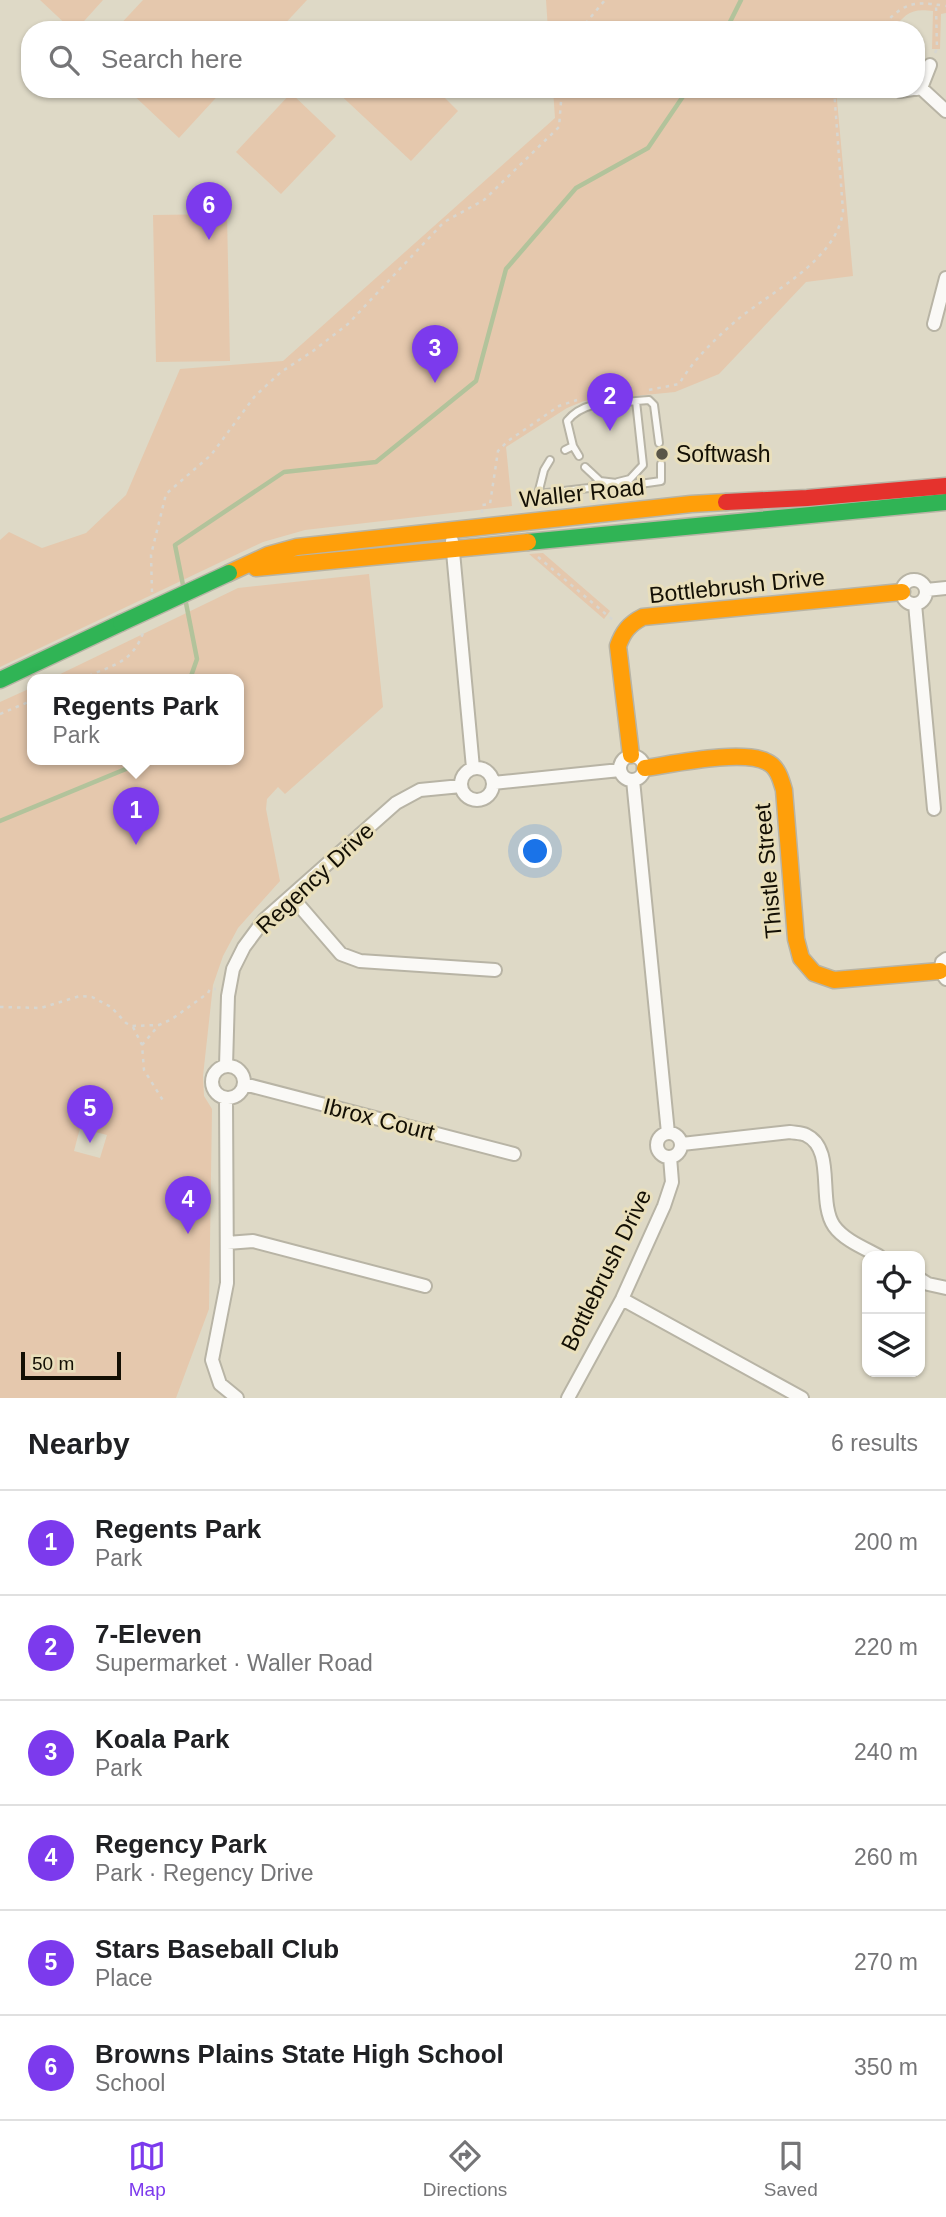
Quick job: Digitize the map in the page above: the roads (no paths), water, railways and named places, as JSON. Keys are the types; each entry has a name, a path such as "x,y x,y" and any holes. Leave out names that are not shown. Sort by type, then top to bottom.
{"street":[{"path":"925,72 930,65"},
{"path":"925,97 946,111"},
{"path":"934,324 946,278"},
{"name":"Waller Road","path":"229,573 275,565 628,531 946,486"},
{"name":"Waller Road","path":"0,680 268,555 297,547 691,505 808,506 946,502"},
{"path":"626,511 628,531"},
{"path":"451,530 473,768"},
{"path":"911,580 922,583 926,590 925,598 915,604 908,602 902,593 904,585 911,580"},
{"path":"926,590 946,588"},
{"name":"Bottlebrush Drive","path":"631,755 618,646 624,629 630,623 643,617 902,593"},
{"path":"915,604 934,809"},
{"path":"639,774 625,778 620,770 622,760 631,755 641,758 639,774 668,1133"},
{"name":"Thistle Street","path":"639,774 744,756 768,761 778,772 784,790 796,939 801,958 814,973 834,980 944,970"},
{"path":"473,768 486,770 493,783 489,794 478,800 467,796 461,786 463,774 473,768"},
{"path":"493,783 620,770"},
{"name":"Regency Drive","path":"226,1066 228,996 233,970 244,947 264,920 396,803 420,789 461,786"},
{"path":"291,896 341,954 360,961 495,970"},
{"path":"226,1066 239,1071 244,1084 236,1097 226,1099 217,1094 212,1085 217,1071 226,1066"},
{"name":"Ibrox Court","path":"244,1084 514,1154"},
{"path":"226,1099 227,1283 212,1360 220,1384 237,1398"},
{"path":"682,1144 790,1132 805,1134 815,1142 822,1155 827,1209 833,1225 845,1237 870,1251"},
{"path":"668,1133 679,1137 682,1144 677,1154 670,1157 663,1155 658,1148 658,1140 668,1133"},
{"name":"Bottlebrush Drive","path":"568,1398 622,1299 664,1206 672,1182 670,1157"},
{"path":"227,1243 253,1241 425,1286"},
{"path":"925,1282 946,1288"},
{"path":"622,1299 802,1398"}],"lane":[{"path":"579,456 573,446 567,421 575,411 587,405 649,400 654,405 659,443"},
{"path":"618,482 630,479 643,465 636,401"},
{"path":"565,450 573,446"},
{"path":"550,460 544,470 538,494 589,488 600,481 633,485 658,483 662,478 661,464"},
{"path":"586,467 600,481"}],"waterway":[{"path":"730,21 741,0"},
{"path":"184,590 175,545 284,472 376,462 476,381 506,269 576,188 648,148 682,98"},
{"path":"185,598 197,659 192,674"},
{"path":"0,821 135,765"}],"place":[{"name":"Browns Plains State High School","path":"209,240"},
{"name":"Koala Park","path":"435,383"},
{"name":"7-Eleven","path":"610,431"},
{"name":"Softwash","path":"662,454"},
{"name":"Regents Park","path":"136,845"},
{"name":"Stars Baseball Club","path":"90,1143"},
{"name":"Regency Park","path":"188,1234"}]}
